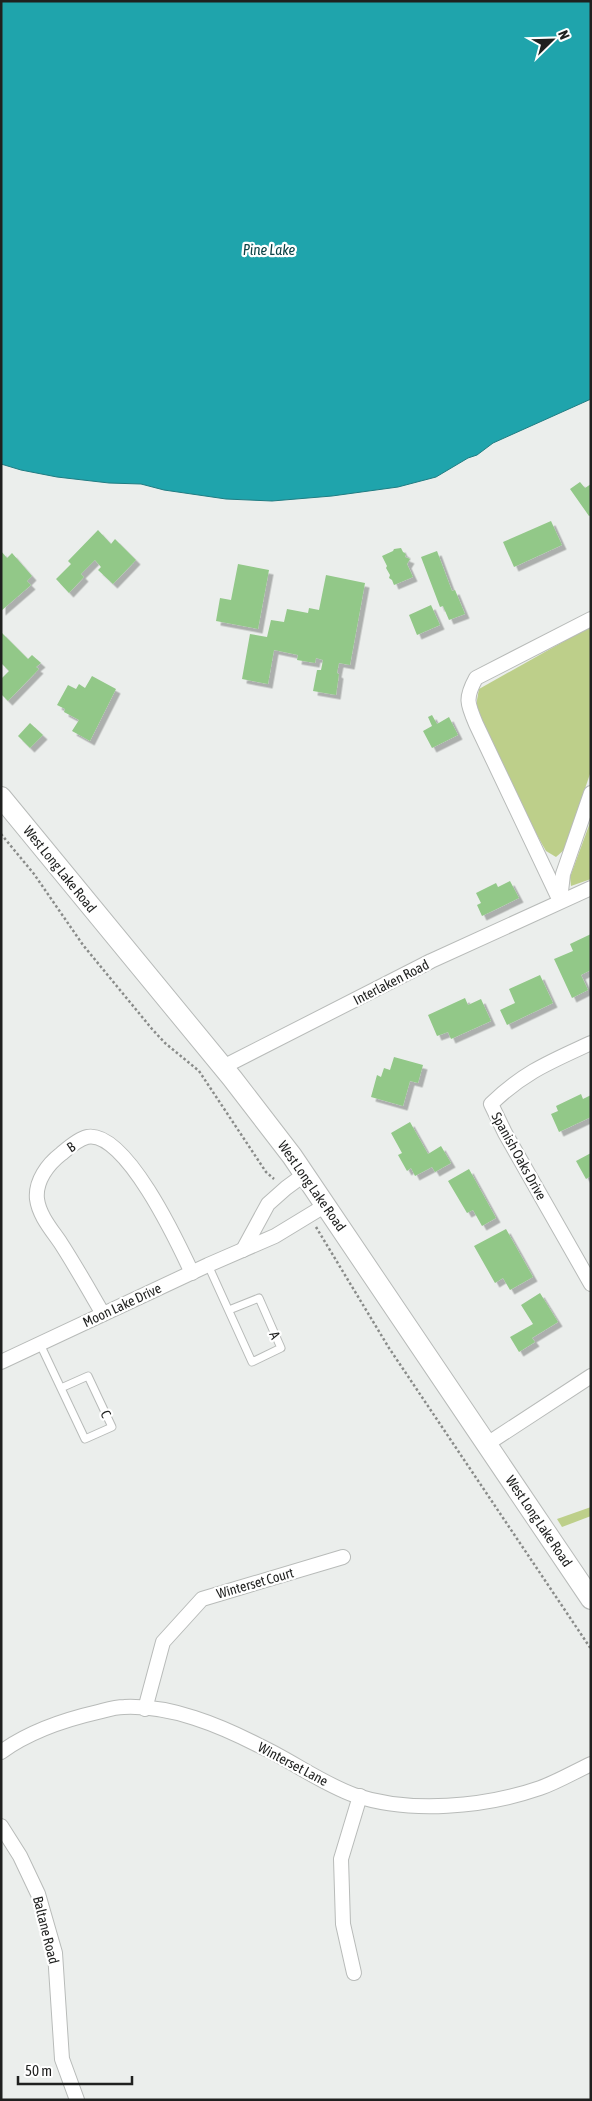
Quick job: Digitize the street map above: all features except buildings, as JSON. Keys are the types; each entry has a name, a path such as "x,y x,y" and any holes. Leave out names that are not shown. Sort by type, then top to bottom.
{"main road":[{"name":"West Long Lake Road","path":"1,797 223,1067 305,1174 591,1599"}],"street":[{"path":"560,901 476,724 468,705 468,692 476,678 591,619"},
{"path":"560,901 563,874 591,793"},
{"name":"Interlaken Road","path":"223,1067 431,961 591,888"},
{"name":"Spanish Oaks Drive","path":"591,1043 533,1070 510,1085 491,1104 505,1133 591,1284"},
{"name":"B","path":"103,1314 48,1225 37,1198 38,1188 44,1173 55,1158 72,1145 88,1137 106,1140 129,1163 167,1220 192,1272"},
{"path":"243,1250 268,1204 305,1174"},
{"name":"Moon Lake Drive","path":"1,1362 192,1272 275,1236 326,1205"},
{"path":"487,1444 591,1376"},
{"name":"Winterset Court","path":"145,1708 164,1642 202,1599 343,1557"},
{"name":"Winterset Lane","path":"1,1752 20,1738 70,1718 123,1706 165,1711 216,1725 262,1746 321,1780 360,1796 405,1804 464,1806 515,1796 542,1787 591,1764"},
{"path":"354,1973 343,1924 341,1859 360,1796"},
{"name":"Baltane Road","path":"1,1826 20,1856 38,1894 55,1953 62,2059 77,2100"}],"lane":[{"name":"A","path":"208,1265 228,1310 252,1362 281,1348 259,1298 228,1310"},
{"name":"C","path":"40,1344 85,1439 112,1427 88,1376 61,1388"}],"green space":[{"path":"591,626 591,771 564,850 556,857 546,851 538,837 477,715 477,700 479,689"},
{"path":"591,820 591,879 571,886 570,877"},
{"path":"591,1507 591,1516 562,1527 557,1519"}],"water":[{"name":"Pine Lake","path":"1,1 591,1 591,399 493,443 477,455 468,458 436,477 398,487 332,496 272,501 226,499 164,490 141,484 109,483 57,477 1,464"}]}
